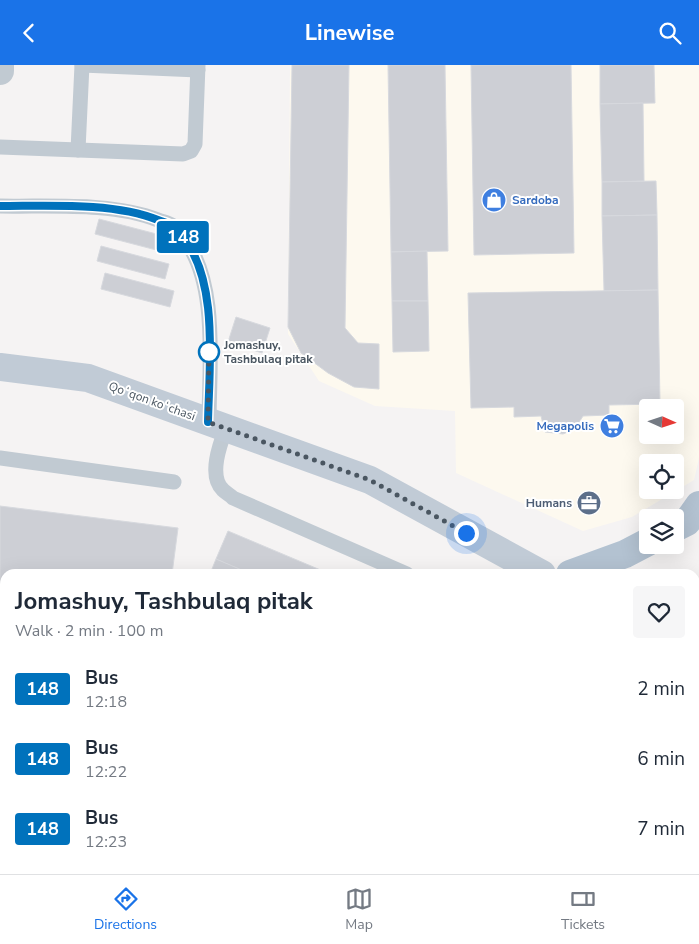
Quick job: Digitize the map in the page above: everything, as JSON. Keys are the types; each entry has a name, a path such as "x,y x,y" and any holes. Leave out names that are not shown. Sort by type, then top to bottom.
{"main road":[{"name":"Qoʻqon koʻchasi","path":"0,367 88,378 370,480 529,569"},
{"path":"684,524 699,505"},
{"path":"584,569 639,547"}],"street":[{"path":"0,65 0,71"}],"lane":[{"path":"0,147 78,150 183,154 191,151 195,144 198,67 82,65 78,150"},
{"path":"0,206 81,207 142,213 173,226 187,241 201,269 206,292 217,425 217,478 222,489 233,498 396,569"},
{"path":"0,458 174,482"}],"shaded area":[{"name":"Sardoba","path":"290,65 699,65 699,458 694,480 684,486 684,454 639,454 639,499 662,499 645,509 639,509 639,513 632,517 583,531 456,473 455,411 375,406 319,381 288,334"}],"building":[{"path":"292,65 349,65 345,328 358,343 379,344 379,389 354,387 328,373 301,353 288,327"},
{"path":"388,65 445,65 448,251 391,252"},
{"path":"471,65 571,65 574,253 474,255"},
{"path":"600,65 654,65 655,103 600,104"},
{"path":"643,103 644,181 602,182 600,104"},
{"path":"656,181 657,215 602,216 602,182"},
{"path":"657,215 658,290 604,291 602,216"},
{"path":"99,219 168,237 164,252 95,234"},
{"path":"101,246 169,264 165,279 97,261"},
{"path":"427,251 428,301 392,301 391,252"},
{"path":"105,273 174,291 170,307 101,289"},
{"path":"658,290 660,399 639,399 639,404 609,405 609,415 583,416 575,429 563,434 545,432 541,416 514,417 514,407 471,408 468,293"},
{"path":"392,301 428,301 429,351 393,352"},
{"path":"236,317 270,328 262,353 228,342"},
{"path":"0,506 178,528 173,569 0,569"},
{"path":"228,531 318,569 239,569 216,559"},
{"path":"216,559 239,569 212,569"}],"bus line":[{"name":"148","path":"0,206 81,207 142,213 173,226 187,241 201,269 206,292 210,331 208,422"}],"place":[{"name":"Sardoba","path":"494,200"},
{"name":"Jomashuy, Tashbulaq pitak","path":"209,352"},
{"name":"Megapolis","path":"612,426"},
{"name":"Humans","path":"589,503"}],"route":[{"path":"209,352 209,349 208,422 370,480 466,533"}]}
